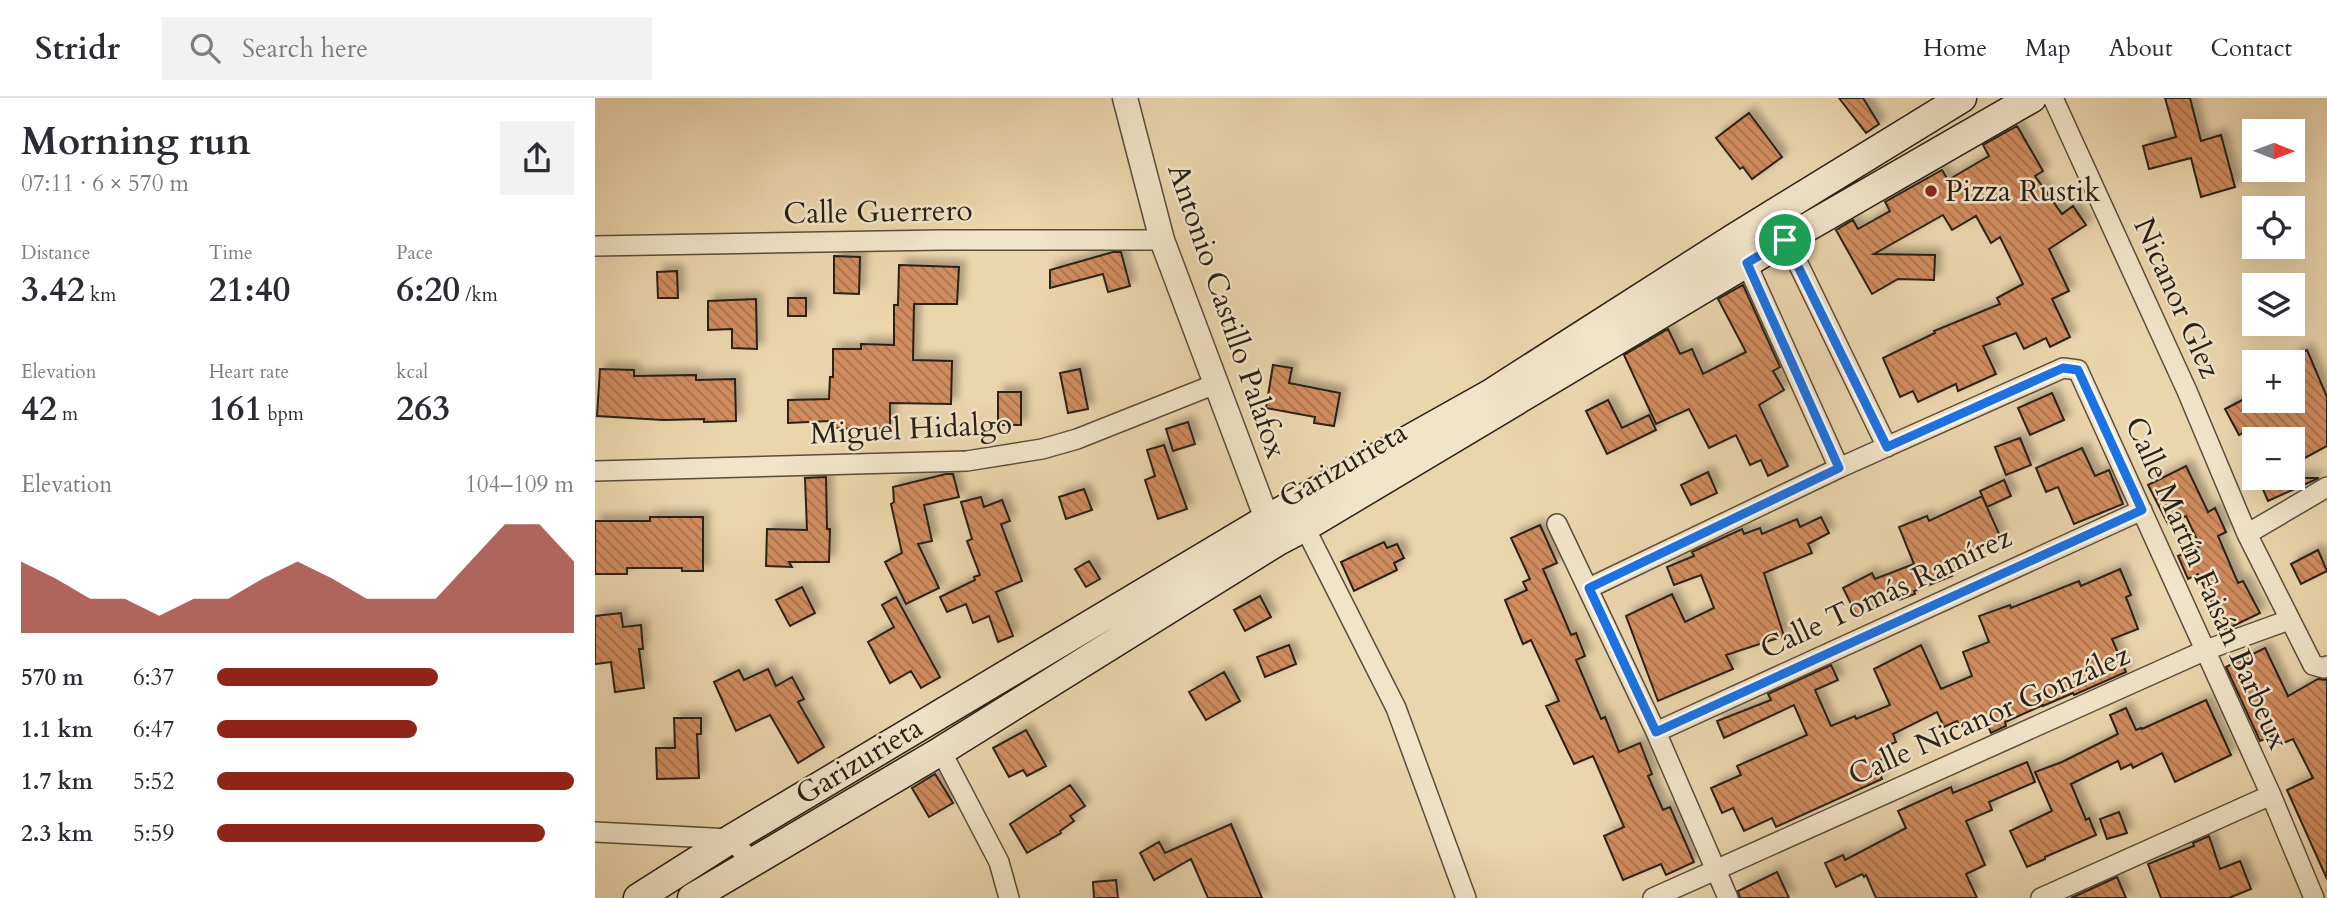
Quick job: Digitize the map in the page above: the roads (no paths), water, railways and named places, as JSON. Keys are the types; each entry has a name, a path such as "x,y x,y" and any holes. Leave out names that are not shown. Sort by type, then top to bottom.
{"main road":[{"name":"Garizurieta","path":"1299,516 1734,238 1962,98"},
{"name":"Garizurieta","path":"638,898 731,839 1747,263 2032,98"},
{"name":"Garizurieta","path":"692,898 941,751 1273,530"}],"street":[{"name":"Antonio Castillo Palafox","path":"1125,98 1162,240 1273,530"},
{"name":"Nicanor Glez","path":"2053,98 2289,620 2313,665 2325,667"},
{"path":"1589,588 1887,447 1774,214"},
{"path":"1734,238 1839,468"},
{"name":"Calle Guerrero","path":"595,246 941,240 1162,240"},
{"name":"Calle Martín Faisán Barbeux","path":"1887,447 2063,368 2078,370 2271,795 2314,898"},
{"name":"Miguel Hidalgo","path":"595,471 967,461 1042,449 1077,439 1218,383"},
{"path":"2248,534 2327,487"},
{"name":"Calle Tomás Ramírez","path":"1656,732 2142,510"},
{"path":"1299,516 1396,708 1467,898"},
{"path":"1557,524 1656,732 1728,898"},
{"name":"Calle Nicanor González","path":"1653,898 2206,650 2289,620"},
{"path":"941,751 999,862 1009,898"},
{"path":"2042,898 2271,795"},
{"path":"595,832 731,839 753,863"}],"place":[{"name":"Pizza Rustik","path":"1931,191"}]}
